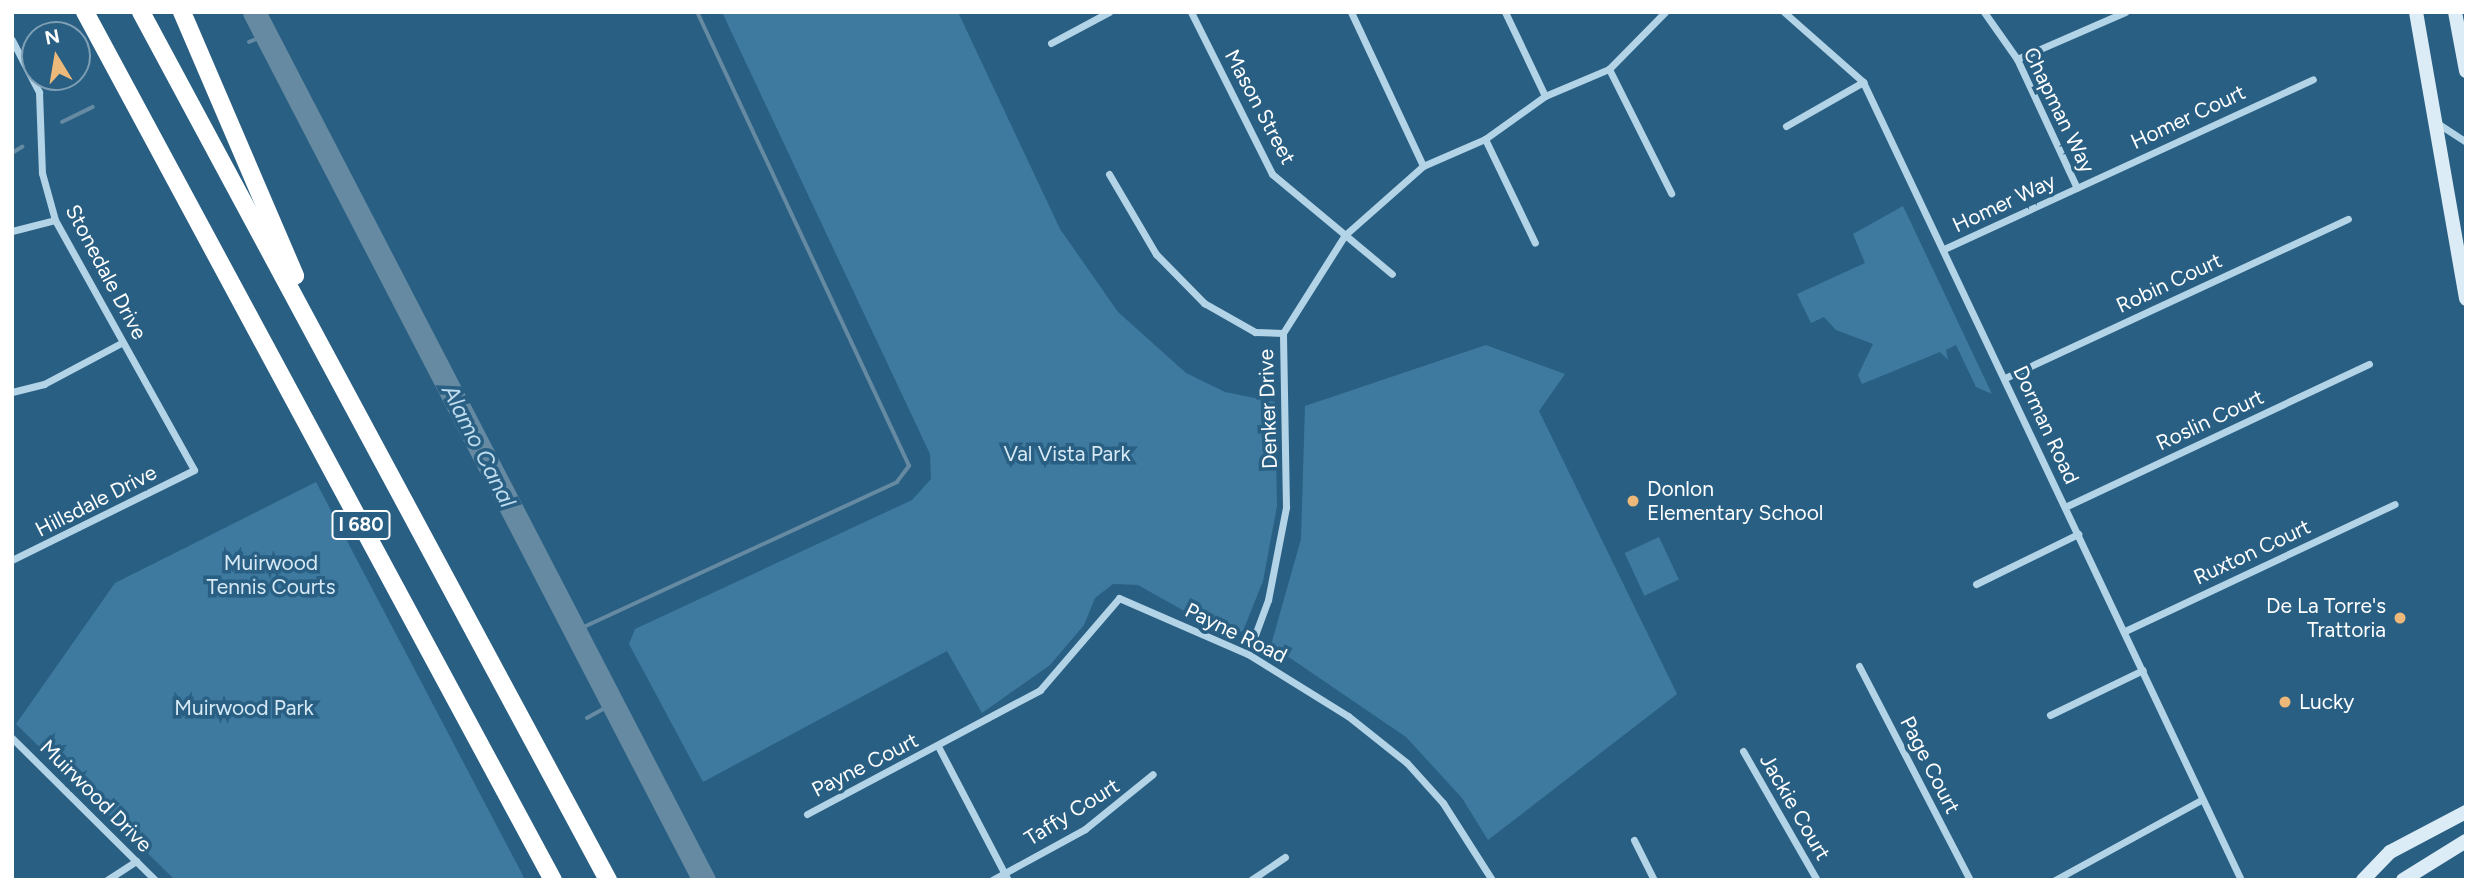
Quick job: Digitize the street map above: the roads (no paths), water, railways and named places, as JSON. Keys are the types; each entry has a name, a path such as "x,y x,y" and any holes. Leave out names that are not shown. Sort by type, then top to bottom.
{"highway":[{"name":"I 680","path":"141,12 608,880"},
{"path":"182,12 297,280 309,323"},
{"name":"I 680","path":"84,15 553,880"}],"main road":[{"path":"2416,12 2466,299"},
{"path":"2455,12 2466,71"},
{"path":"2363,880 2390,852 2466,812"},
{"path":"2403,880 2466,841"}],"street":[{"path":"1051,43 1108,12"},
{"name":"Mason Street","path":"1191,12 1272,174 1392,275"},
{"path":"1351,12 1423,166"},
{"path":"1505,12 1545,96"},
{"name":"Denker Drive","path":"1248,654 1271,588 1286,507 1283,333 1345,235 1423,166 1485,139 1545,96 1609,69 1665,12"},
{"name":"Dorman Road","path":"1784,12 1863,82 2241,880"},
{"name":"Chapman Way","path":"1984,12 2017,59 2077,188"},
{"path":"2017,59 2125,12"},
{"name":"Stonedale Drive","path":"12,40 39,92 42,173 55,220 194,470"},
{"path":"1609,69 1671,193"},
{"name":"Homer Court","path":"2077,188 2313,79"},
{"path":"1786,127 1863,82"},
{"path":"2437,123 2466,142"},
{"path":"1485,139 1535,243"},
{"path":"1109,174 1156,254 1204,303 1255,332 1283,333"},
{"name":"Homer Way","path":"1944,249 2077,188"},
{"name":"Robin Court","path":"2005,378 2348,219"},
{"path":"12,230 55,220"},
{"path":"12,392 44,384 123,342"},
{"name":"Roslin Court","path":"2065,507 2369,364"},
{"name":"Hillsdale Drive","path":"12,560 194,470"},
{"name":"Ruxton Court","path":"2124,632 2395,504"},
{"path":"1976,584 2078,534"},
{"name":"Payne Road","path":"939,748 1040,690 1119,598 1248,654 1348,716 1407,763 1443,803 1492,880"},
{"name":"Page Court","path":"1859,666 1970,880"},
{"path":"2050,715 2143,670"},
{"name":"Muirwood Drive","path":"12,738 155,880"},
{"path":"939,748 1006,876"},
{"name":"Payne Court","path":"807,814 939,748"},
{"name":"Jackie Court","path":"1743,751 1817,880"},
{"name":"Taffy Court","path":"992,880 1006,876 1086,829 1153,774"},
{"path":"2055,880 2201,800"},
{"path":"1634,840 1654,880"},
{"path":"1251,880 1285,857"},
{"path":"107,880 136,861"}],"waterway":[{"name":"Alamo Canal","path":"254,12 704,880"},
{"path":"573,632 897,482 909,466 697,12"},
{"path":"249,42 266,35"},
{"path":"62,122 93,107"},
{"path":"12,153 22,147"},
{"path":"587,718 612,704"}],"place":[{"name":"Donlon Elementary School","path":"1633,501"},
{"name":"De La Torre's Trattoria","path":"2400,618"},
{"name":"Lucky","path":"2285,702"}],"park label":[{"name":"Val Vista Park","path":"1067,454"},
{"name":"Muirwood Tennis Courts","path":"271,575"},
{"name":"Muirwood Park","path":"244,708"}]}
